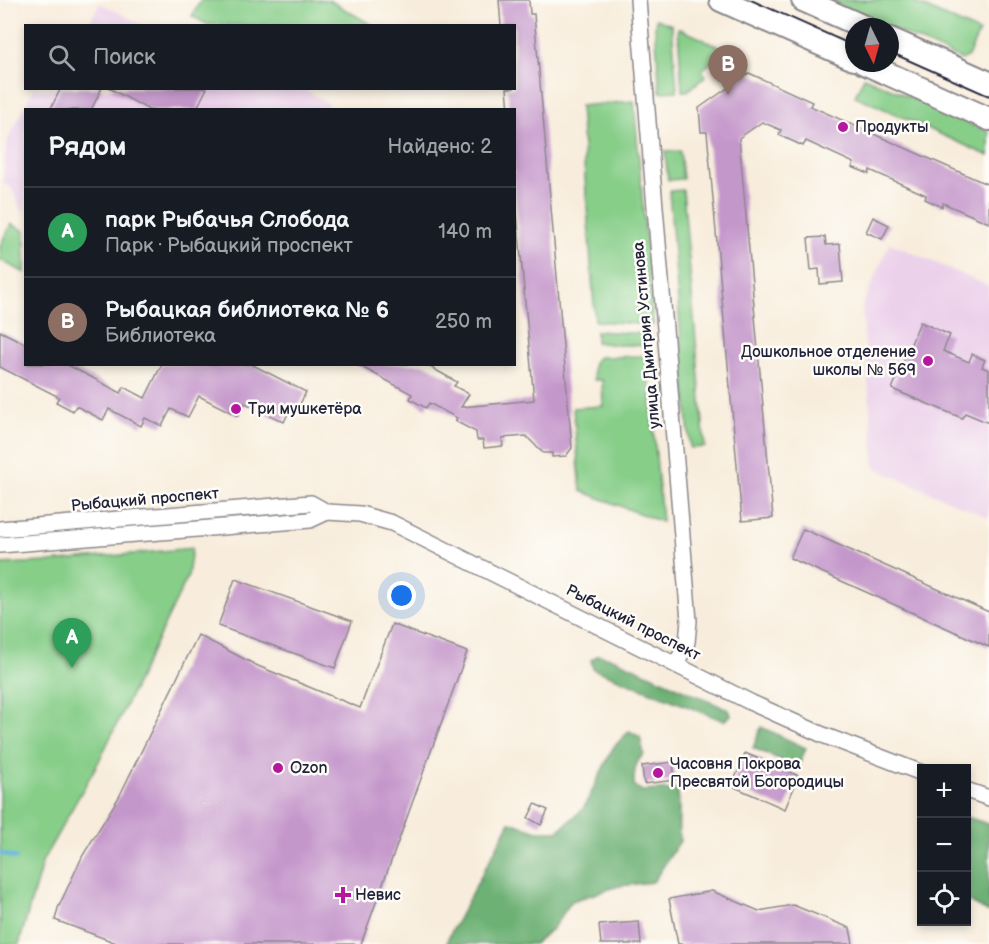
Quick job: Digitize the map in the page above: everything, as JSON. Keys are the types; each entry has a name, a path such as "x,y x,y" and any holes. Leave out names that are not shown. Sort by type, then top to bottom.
{"main road":[{"path":"721,0 845,55"},
{"path":"803,0 845,19"},
{"path":"899,43 989,83"},
{"path":"884,72 989,119"}],"street":[{"name":"улица Дмитрия Устинова","path":"638,0 689,621 687,642 676,665"},
{"name":"Рыбацкий проспект","path":"0,529 311,503 327,512 360,514 392,523 752,703 823,735 917,770"},
{"name":"Рыбацкий проспект","path":"0,545 310,520 327,512"},
{"path":"201,513 203,529"},
{"path":"971,792 989,798"}],"shaded area":[{"path":"100,3 141,24 89,24"},
{"path":"33,90 305,90 328,103 326,108 24,108"},
{"path":"24,108 24,211 11,187 3,183 7,141"},
{"name":"Дошкольное отделение школы № 569","path":"890,243 989,286 989,518 875,468 862,307"}],"green space":[{"path":"201,0 329,0 370,24 206,24 192,16"},
{"path":"828,0 909,0 979,32 968,56 962,60 899,32 899,18 868,18"},
{"path":"656,19 672,25 677,91 660,92"},
{"path":"678,28 727,50 732,57 717,68 712,62 702,70 706,76 687,91 682,91"},
{"path":"864,77 989,132 989,156 855,96"},
{"path":"634,101 653,325 595,321 580,106"},
{"path":"680,151 683,179 668,180 665,152"},
{"path":"683,190 705,447 690,448 669,191"},
{"path":"11,224 24,230 24,272 0,260 0,245"},
{"path":"596,331 647,334 648,345 616,345 596,342"},
{"path":"647,356 662,522 581,491 573,408 603,406 602,380 594,380 596,359 599,357"},
{"path":"192,548 188,576 99,761 43,860 19,944 0,944 0,564 50,562"},
{"path":"598,655 615,659 729,710 731,715 724,721 593,669 591,660"},
{"path":"761,727 806,748 798,767 753,748"},
{"path":"629,731 640,737 644,754 636,765 634,785 642,791 677,789 680,841 653,882 619,886 572,901 552,929 534,944 447,944 448,938 510,822 538,831 558,831 583,809 613,748"},
{"path":"971,819 989,824 989,913 971,902"}],"building":[{"path":"499,0 529,0 530,14 534,14 572,448 566,456 552,457 552,453 543,453 526,436 502,438 503,446 484,448 483,440 477,440 476,432 455,421 457,418 429,403 426,408 410,399 412,394 360,366 429,366 457,382 454,386 469,394 461,407 534,400 516,202 516,108 509,108 507,90 516,90 516,24 501,24"},
{"path":"749,73 812,102 810,106 989,185 989,223 943,203 942,207 925,199 926,195 870,170 869,174 852,167 854,163 806,141 803,146 779,135 781,130 762,122 739,138 773,518 742,521 707,132 701,132 699,108"},
{"path":"60,90 101,90 92,108 51,108"},
{"path":"113,90 206,90 197,108 145,108"},
{"path":"873,217 889,225 882,239 866,232"},
{"path":"825,237 826,245 840,244 843,282 820,284 819,269 811,270 808,238"},
{"path":"920,322 950,335 943,351 969,362 972,354 985,360 982,367 989,370 989,423 965,413 962,418 892,389"},
{"path":"0,331 24,343 24,366 70,366 121,393 124,387 145,398 161,366 255,366 306,392 298,408 292,405 284,422 245,403 238,416 199,396 188,417 171,409 162,426 145,418 141,426 109,409 103,420 76,406 73,411 56,402 59,397 0,367"},
{"path":"803,529 989,612 989,647 790,558"},
{"path":"235,579 352,621 335,668 218,626"},
{"path":"392,624 467,652 361,944 119,944 55,920 58,908 83,855 119,797 198,635 258,666 360,708"},
{"path":"745,753 799,776 785,809 732,786"},
{"name":"Часовня Покрова Пресвятой Богородицы","path":"673,762 675,780 644,784 642,766"},
{"path":"535,804 548,810 541,825 528,818"},
{"path":"712,891 759,911 793,905 850,928 853,944 678,944 669,899"},
{"path":"639,922 641,944 601,944 599,925"}],"waterway":[{"path":"0,853 16,858"}],"tram line":[{"path":"751,0 845,42"},
{"path":"899,56 989,96"}],"place":[{"name":"Рыбацкая библиотека № 6","path":"728,95"},
{"name":"Продукты","path":"843,127"},
{"name":"Дошкольное отделение школы № 569","path":"928,361"},
{"name":"Три мушкетёра","path":"236,409"},
{"name":"парк Рыбачья Слобода","path":"72,668"},
{"name":"Ozon","path":"278,768"},
{"name":"Часовня Покрова Пресвятой Богородицы","path":"658,773"},
{"name":"Невис","path":"343,895"}]}
